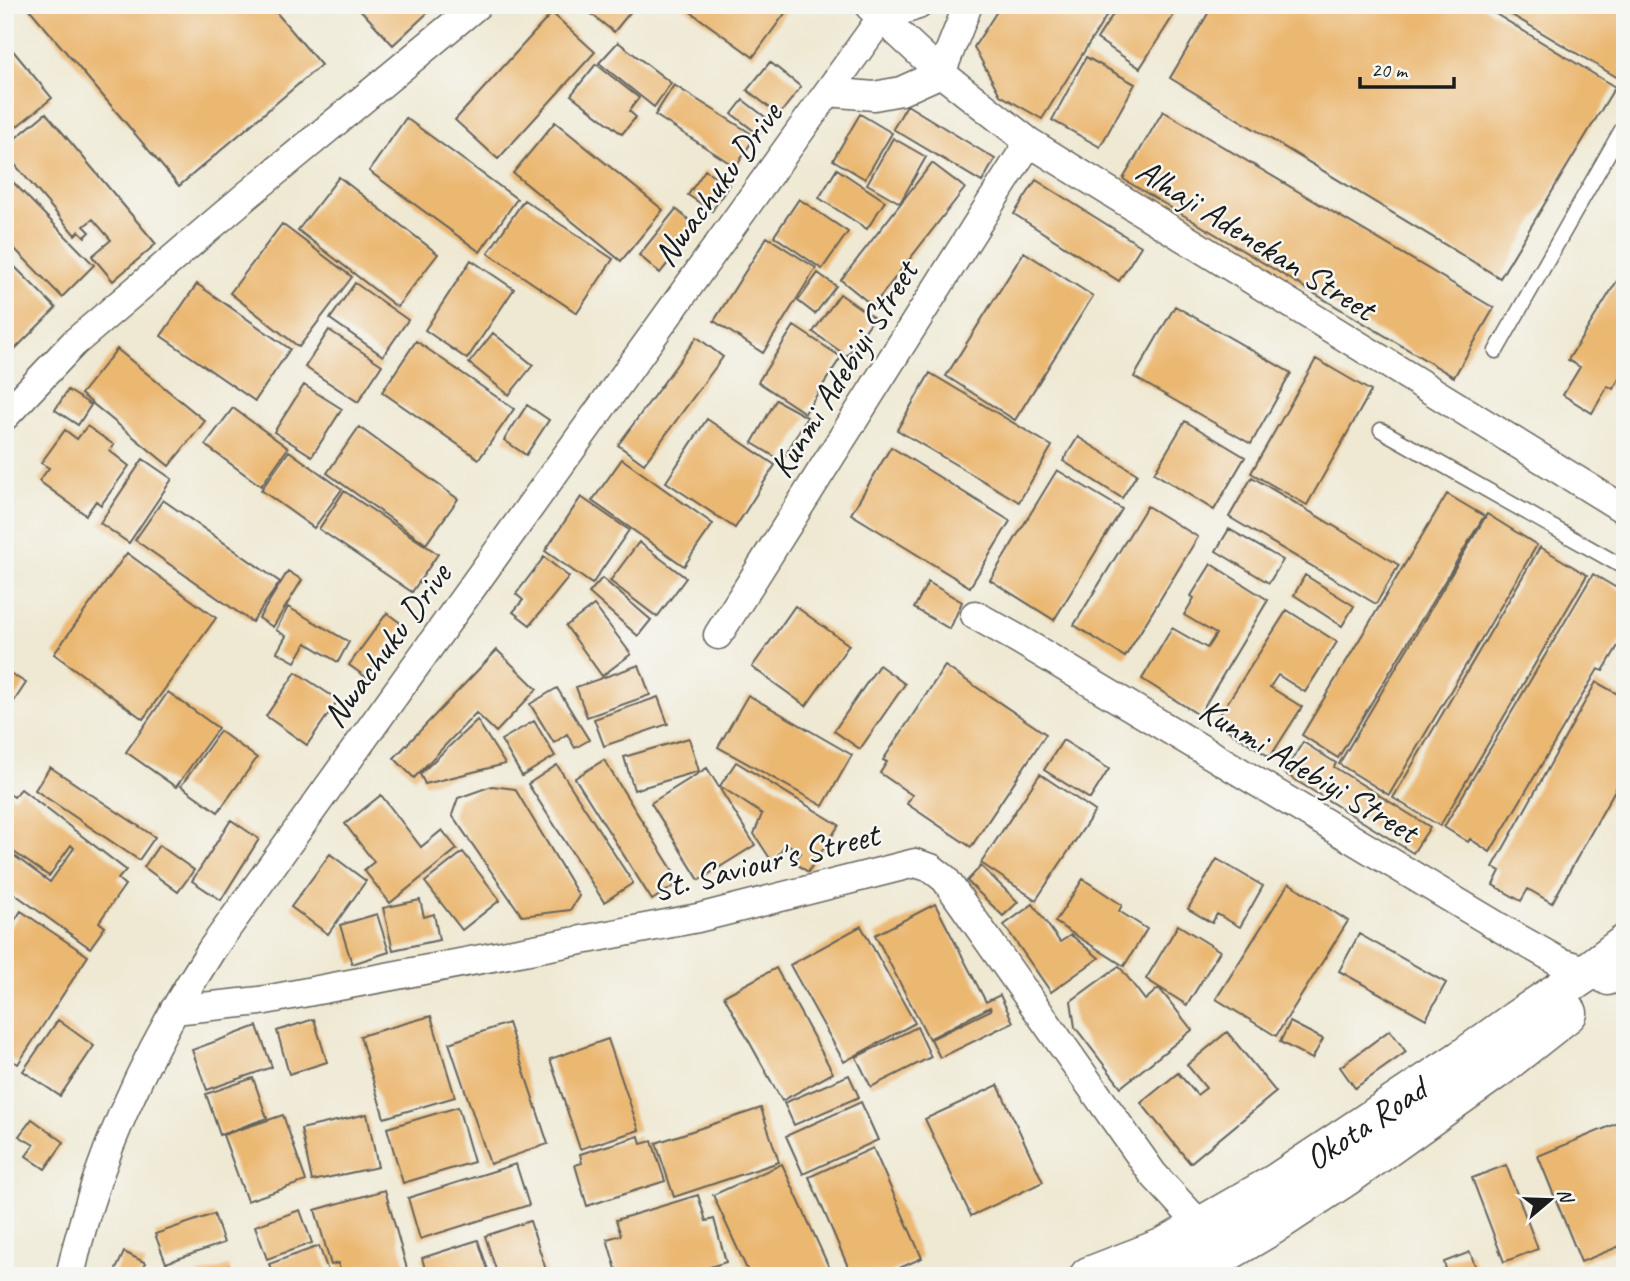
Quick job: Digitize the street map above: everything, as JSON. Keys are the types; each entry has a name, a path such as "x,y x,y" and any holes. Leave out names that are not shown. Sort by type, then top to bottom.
{"main road":[{"name":"Okota Road","path":"1175,1276 1212,1253 1273,1225 1350,1174 1500,1066 1607,975 1625,944"},
{"name":"Okota Road","path":"1089,1276 1164,1247 1212,1253"}],"street":[{"path":"5,416 74,343 477,5"},
{"path":"875,11 918,5"},
{"path":"941,73 968,5"},
{"name":"Alhaji Adenekan Street","path":"875,11 941,73 1030,142 1625,510"},
{"name":"Nwachuku Drive","path":"70,1276 78,1238 106,1152 145,1065 174,1010 212,949 828,92 875,11"},
{"name":"Nwachuku Drive","path":"828,92 874,96 901,91 941,73"},
{"name":"Kunmi Adebiyi Street","path":"719,635 1030,142"},
{"name":"Kunmi Adebiyi Street","path":"975,615 1514,936 1560,962 1607,975"},
{"name":"St. Saviour's Street","path":"174,1010 260,1002 698,918 915,863 931,868 945,879 1153,1174 1212,1253"}],"lane":[{"path":"1496,351 1625,124"},
{"path":"1381,430 1625,568"}],"building":[{"path":"26,5 270,5 321,65 179,186"},
{"path":"356,5 436,5 393,45"},
{"path":"580,5 636,5 614,32"},
{"path":"681,5 776,5 786,12 753,57"},
{"path":"1001,5 1112,7 1042,119 1000,95 974,47"},
{"path":"1119,5 1164,5 1175,13 1140,68 1097,39"},
{"path":"1213,5 1481,5 1615,87 1500,278 1170,78"},
{"path":"1495,5 1625,5 1625,82"},
{"path":"552,13 595,52 498,159 455,120"},
{"path":"5,41 52,98 5,136"},
{"path":"618,42 671,83 654,107 599,63"},
{"path":"1086,57 1135,84 1100,147 1052,120"},
{"path":"770,62 801,87 779,115 747,90"},
{"path":"596,64 639,98 629,111 636,117 622,134 571,95"},
{"path":"674,85 755,136 736,167 655,115"},
{"path":"743,100 769,120 758,134 732,114"},
{"path":"907,105 995,159 982,182 893,129"},
{"path":"1163,111 1494,308 1454,377 1123,179"},
{"path":"46,113 156,244 113,281 92,256 111,240 93,219 84,226 90,232 85,237 79,231 75,235 5,153 5,147"},
{"path":"860,114 892,133 865,179 833,160"},
{"path":"406,118 517,199 480,252 369,171"},
{"path":"555,122 663,210 621,261 513,173"},
{"path":"893,138 926,157 900,203 867,184"},
{"path":"932,163 965,188 873,306 841,280"},
{"path":"837,169 885,201 867,229 819,198"},
{"path":"705,170 729,185 712,211 688,195"},
{"path":"5,174 94,265 62,297 5,239"},
{"path":"339,177 438,254 397,307 298,230"},
{"path":"1036,180 1141,246 1119,281 1014,214"},
{"path":"799,199 848,232 822,269 774,236"},
{"path":"524,200 613,259 577,313 488,253"},
{"path":"676,209 697,227 660,273 639,255"},
{"path":"282,224 352,277 299,347 230,293"},
{"path":"767,237 816,268 763,353 714,321"},
{"path":"1024,252 1093,296 1015,420 946,376"},
{"path":"7,259 56,308 10,354 5,349"},
{"path":"471,260 514,289 467,359 425,330"},
{"path":"1625,268 1625,369 1613,389 1608,386 1592,413 1563,395 1580,367 1568,360"},
{"path":"818,273 836,286 815,314 798,301"},
{"path":"355,283 408,320 383,356 330,319"},
{"path":"197,284 290,349 255,401 161,336"},
{"path":"840,294 874,318 847,356 813,332"},
{"path":"1175,306 1291,373 1251,444 1134,377"},
{"path":"794,326 841,357 805,413 758,382"},
{"path":"329,330 382,365 358,402 305,367"},
{"path":"493,333 533,365 509,395 469,363"},
{"path":"697,337 723,357 644,464 618,445"},
{"path":"416,341 514,409 479,459 382,392"},
{"path":"117,349 205,421 169,466 81,394"},
{"path":"1316,359 1371,391 1307,505 1251,473"},
{"path":"930,373 1052,446 1019,502 897,430"},
{"path":"304,385 342,409 312,456 274,432"},
{"path":"68,390 91,405 78,425 55,410"},
{"path":"776,400 807,417 782,461 752,443"},
{"path":"527,405 549,420 526,455 504,440"},
{"path":"233,408 288,448 261,486 205,445"},
{"path":"707,419 775,465 735,528 666,482"},
{"path":"1185,421 1245,457 1214,510 1154,473"},
{"path":"87,426 114,445 110,451 129,466 101,505 96,501 86,515 39,481 49,468 41,463 65,430 77,439"},
{"path":"359,427 458,499 426,544 327,473"},
{"path":"1078,437 1137,474 1122,498 1063,461"},
{"path":"891,447 1010,521 970,587 851,514"},
{"path":"289,451 342,489 314,528 261,490"},
{"path":"143,459 172,479 129,543 100,523"},
{"path":"622,459 713,524 684,566 592,501"},
{"path":"1057,470 1122,509 1054,620 990,580"},
{"path":"1252,477 1399,565 1376,604 1229,517"},
{"path":"344,491 438,554 412,592 319,529"},
{"path":"1447,494 1484,516 1338,758 1302,735"},
{"path":"581,497 629,530 592,584 545,551"},
{"path":"163,500 280,582 252,622 135,540"},
{"path":"1147,506 1198,537 1125,657 1074,625"},
{"path":"1487,514 1537,545 1389,795 1339,764"},
{"path":"1229,529 1283,560 1269,583 1216,551"},
{"path":"639,542 686,578 657,617 610,581"},
{"path":"1540,547 1587,575 1440,826 1393,798"},
{"path":"127,553 216,618 143,719 54,654"},
{"path":"544,557 569,577 530,625 513,612 523,600 516,594"},
{"path":"1211,564 1268,600 1199,715 1142,679 1172,628 1207,648 1216,634 1184,615 1194,598 1191,596"},
{"path":"288,571 302,580 273,627 259,618"},
{"path":"1593,574 1625,593 1625,634 1603,671 1598,669 1490,852 1444,827"},
{"path":"1305,575 1354,606 1342,626 1294,595"},
{"path":"602,578 651,620 638,636 589,593"},
{"path":"928,582 962,602 950,629 914,608"},
{"path":"594,605 631,654 602,676 566,626"},
{"path":"795,606 849,645 806,706 752,667"},
{"path":"288,607 349,642 338,662 306,643 295,662 277,652 286,636 276,630"},
{"path":"1287,610 1337,642 1305,692 1278,675 1270,687 1302,707 1270,757 1215,722"},
{"path":"387,613 403,625 366,677 349,665"},
{"path":"497,650 537,689 496,732 476,713 414,778 394,758"},
{"path":"639,665 650,695 587,717 576,687"},
{"path":"879,665 905,684 860,749 834,731"},
{"path":"945,666 1046,734 971,847 907,804 912,795 880,773 887,762 883,760"},
{"path":"5,670 26,683 5,715"},
{"path":"296,672 338,700 307,745 266,716"},
{"path":"1596,682 1625,698 1625,772 1552,903 1528,889 1521,901 1493,885 1500,871 1493,867"},
{"path":"557,688 589,740 575,748 567,734 554,743 530,704"},
{"path":"168,692 218,728 176,787 126,752"},
{"path":"748,695 852,755 823,806 718,747"},
{"path":"658,697 668,724 604,746 594,719"},
{"path":"477,720 505,764 425,784 420,774"},
{"path":"534,721 555,756 522,776 501,740"},
{"path":"220,731 257,758 218,812 181,786"},
{"path":"689,738 699,771 634,790 624,757"},
{"path":"1063,740 1109,769 1090,799 1044,770"},
{"path":"1303,742 1336,763 1334,767 1430,827 1413,853 1284,773"},
{"path":"604,760 680,882 652,900 575,778"},
{"path":"736,762 839,825 808,872 794,862 801,853 786,843 773,863 754,834 762,814 720,786"},
{"path":"557,765 633,883 604,902 528,784"},
{"path":"50,767 155,837 139,860 35,790"},
{"path":"707,768 755,845 699,880 651,803"},
{"path":"1040,774 1095,811 1036,900 981,863"},
{"path":"492,786 515,789 579,896 570,910 522,916 452,815 458,798"},
{"path":"21,789 126,870 118,879 125,885 99,922 105,927 90,948 5,887 5,849 50,882 74,848 71,845 49,876 5,846 5,791 14,797"},
{"path":"381,795 421,847 442,830 457,849 390,903 364,870 374,862 345,824"},
{"path":"231,820 259,839 221,900 192,881"},
{"path":"159,845 194,870 178,892 144,867"},
{"path":"463,852 500,900 462,930 425,882"},
{"path":"330,854 366,881 328,934 291,907"},
{"path":"1217,859 1263,886 1240,927 1217,914 1212,923 1188,909"},
{"path":"981,866 1018,902 1003,916 967,881"},
{"path":"1083,879 1122,905 1119,911 1147,929 1124,966 1055,922"},
{"path":"1289,883 1348,921 1276,1036 1216,999"},
{"path":"420,900 424,917 434,914 439,940 393,950 383,908"},
{"path":"935,904 986,1002 1000,995 1013,1022 940,1058 931,1039 991,1010 990,1007 929,1039 875,935"},
{"path":"1033,904 1060,942 1071,935 1099,958 1051,992 1004,925"},
{"path":"21,911 88,956 18,1064 5,1056 5,935"},
{"path":"377,914 389,952 352,964 340,925"},
{"path":"1178,925 1220,951 1187,1005 1146,979"},
{"path":"861,926 915,1023 844,1062 790,965"},
{"path":"1359,934 1446,983 1426,1019 1339,971"},
{"path":"1119,966 1145,1000 1159,988 1192,1030 1121,1087 1075,1027 1071,1001"},
{"path":"776,968 833,1073 782,1101 724,996"},
{"path":"431,1016 455,1097 384,1118 360,1036"},
{"path":"314,1019 327,1062 289,1074 277,1031"},
{"path":"58,1020 94,1046 60,1096 23,1071"},
{"path":"1290,1022 1323,1039 1312,1059 1280,1042"},
{"path":"508,1023 548,1144 490,1164 449,1043"},
{"path":"257,1026 272,1067 207,1090 192,1050"},
{"path":"917,1027 931,1057 871,1087 856,1057"},
{"path":"1390,1030 1406,1052 1355,1088 1340,1067"},
{"path":"1227,1032 1276,1092 1190,1163 1141,1103 1178,1073 1197,1095 1206,1088 1187,1065"},
{"path":"608,1039 639,1130 580,1149 550,1059"},
{"path":"849,1075 859,1097 794,1125 784,1103"},
{"path":"253,1078 267,1118 220,1135 206,1094"},
{"path":"998,1085 1043,1182 971,1216 925,1119"},
{"path":"861,1102 878,1140 803,1174 786,1136"},
{"path":"458,1107 474,1162 403,1183 387,1128"},
{"path":"761,1108 779,1162 674,1197 656,1143"},
{"path":"367,1114 378,1167 312,1181 301,1129"},
{"path":"283,1115 306,1181 247,1201 223,1135"},
{"path":"32,1119 64,1142 45,1169 26,1156 34,1145 19,1136"},
{"path":"1625,1120 1625,1244 1581,1262 1538,1156"},
{"path":"639,1136 641,1144 652,1141 665,1181 587,1206 575,1165 582,1163 580,1154"},
{"path":"873,1148 922,1258 882,1276 852,1276 809,1177"},
{"path":"516,1164 529,1205 420,1239 408,1198"},
{"path":"782,1164 833,1276 750,1276 713,1195"},
{"path":"1506,1165 1538,1249 1504,1262 1472,1178"},
{"path":"385,1190 409,1276 342,1276 338,1263 331,1265 315,1210"},
{"path":"698,1195 706,1221 714,1219 726,1262 681,1276 618,1276 607,1239 621,1235 616,1220"},
{"path":"300,1210 312,1243 267,1259 255,1226"},
{"path":"214,1214 224,1243 166,1263 155,1234"},
{"path":"530,1221 548,1276 498,1276 485,1236"},
{"path":"478,1240 490,1276 427,1276 422,1258"},
{"path":"319,1246 330,1276 274,1276 269,1264"},
{"path":"124,1252 146,1263 139,1276 113,1276"},
{"path":"1470,1252 1479,1276 1429,1276 1446,1269 1444,1262"},
{"path":"229,1266 232,1276 198,1276 198,1275"}]}
